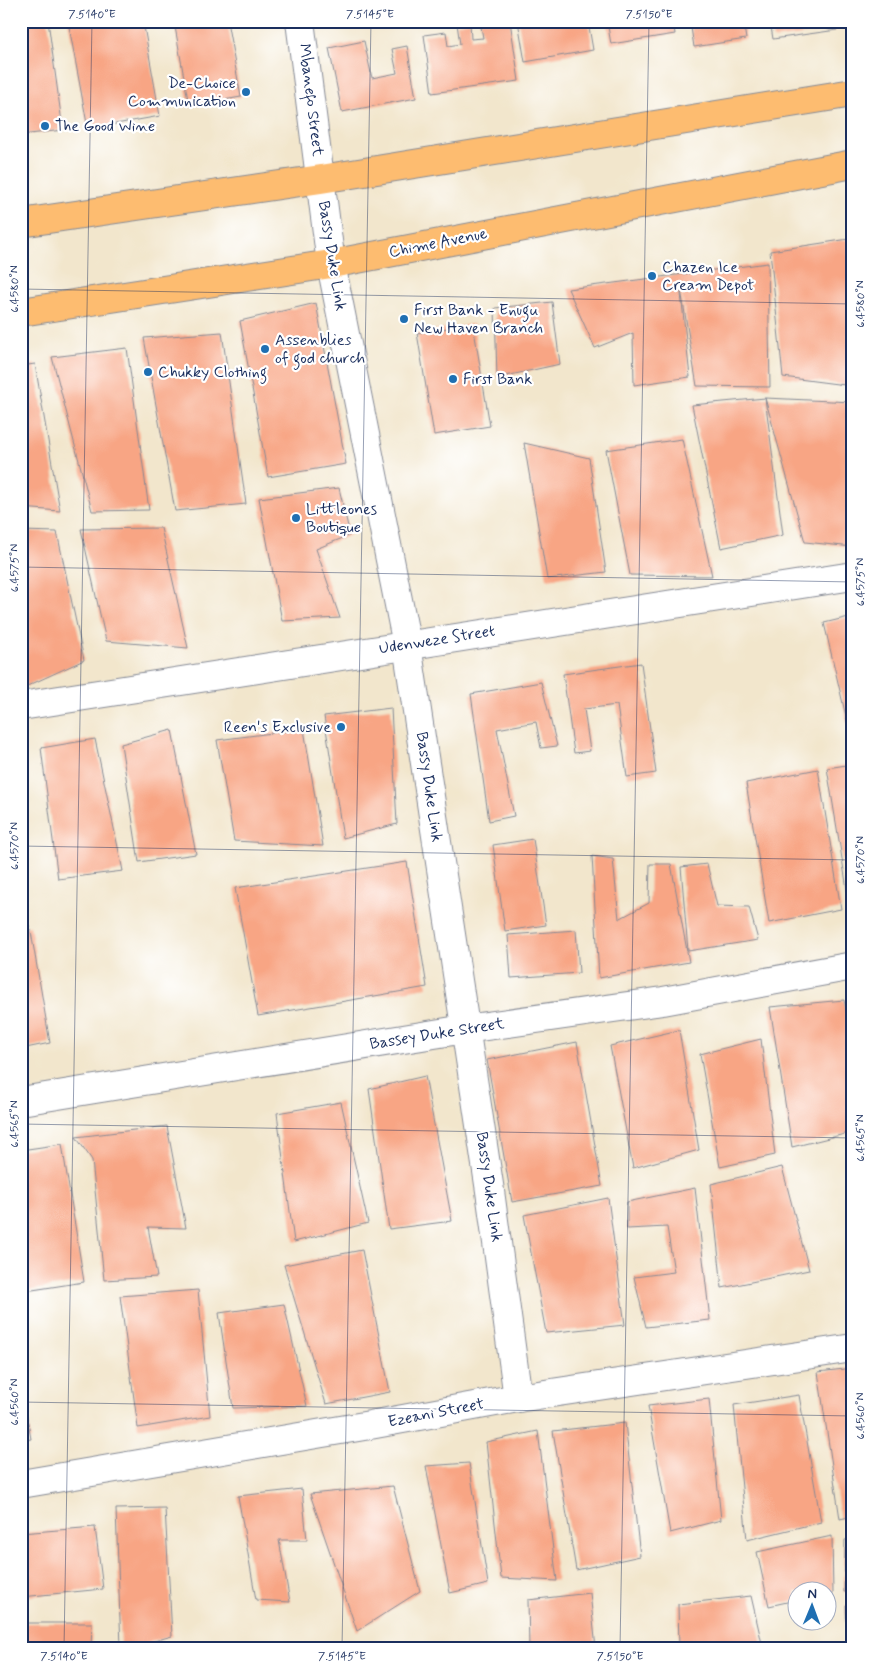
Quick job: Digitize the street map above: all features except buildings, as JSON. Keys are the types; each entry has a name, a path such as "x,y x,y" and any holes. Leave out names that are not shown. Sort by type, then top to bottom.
{"main road":[{"path":"21,223 321,179 853,93"},
{"name":"Chime Avenue","path":"21,312 331,264 853,164"}],"street":[{"name":"Mbanefo Street","path":"300,21 321,179"},
{"name":"Bassy Duke Link","path":"321,179 331,264 408,645 490,1192 518,1398"},
{"name":"Udenweze Street","path":"21,706 853,576"},
{"name":"Bassey Duke Street","path":"21,1101 465,1029 663,1001 853,966"},
{"name":"Ezeani Street","path":"21,1484 518,1398 853,1348"}],"place":[{"name":"De-Choice Communication","path":"246,92"},
{"name":"The Good Wine","path":"45,126"},
{"name":"Chazen Ice Cream Depot","path":"652,276"},
{"name":"First Bank - Enugu New Haven Branch","path":"404,319"},
{"name":"Assenblies of god church","path":"265,349"},
{"name":"Chukky Clothing","path":"148,372"},
{"name":"First Bank","path":"453,379"},
{"name":"Littleones Boutique","path":"296,518"},
{"name":"Reen's Exclusive","path":"341,727"}]}
